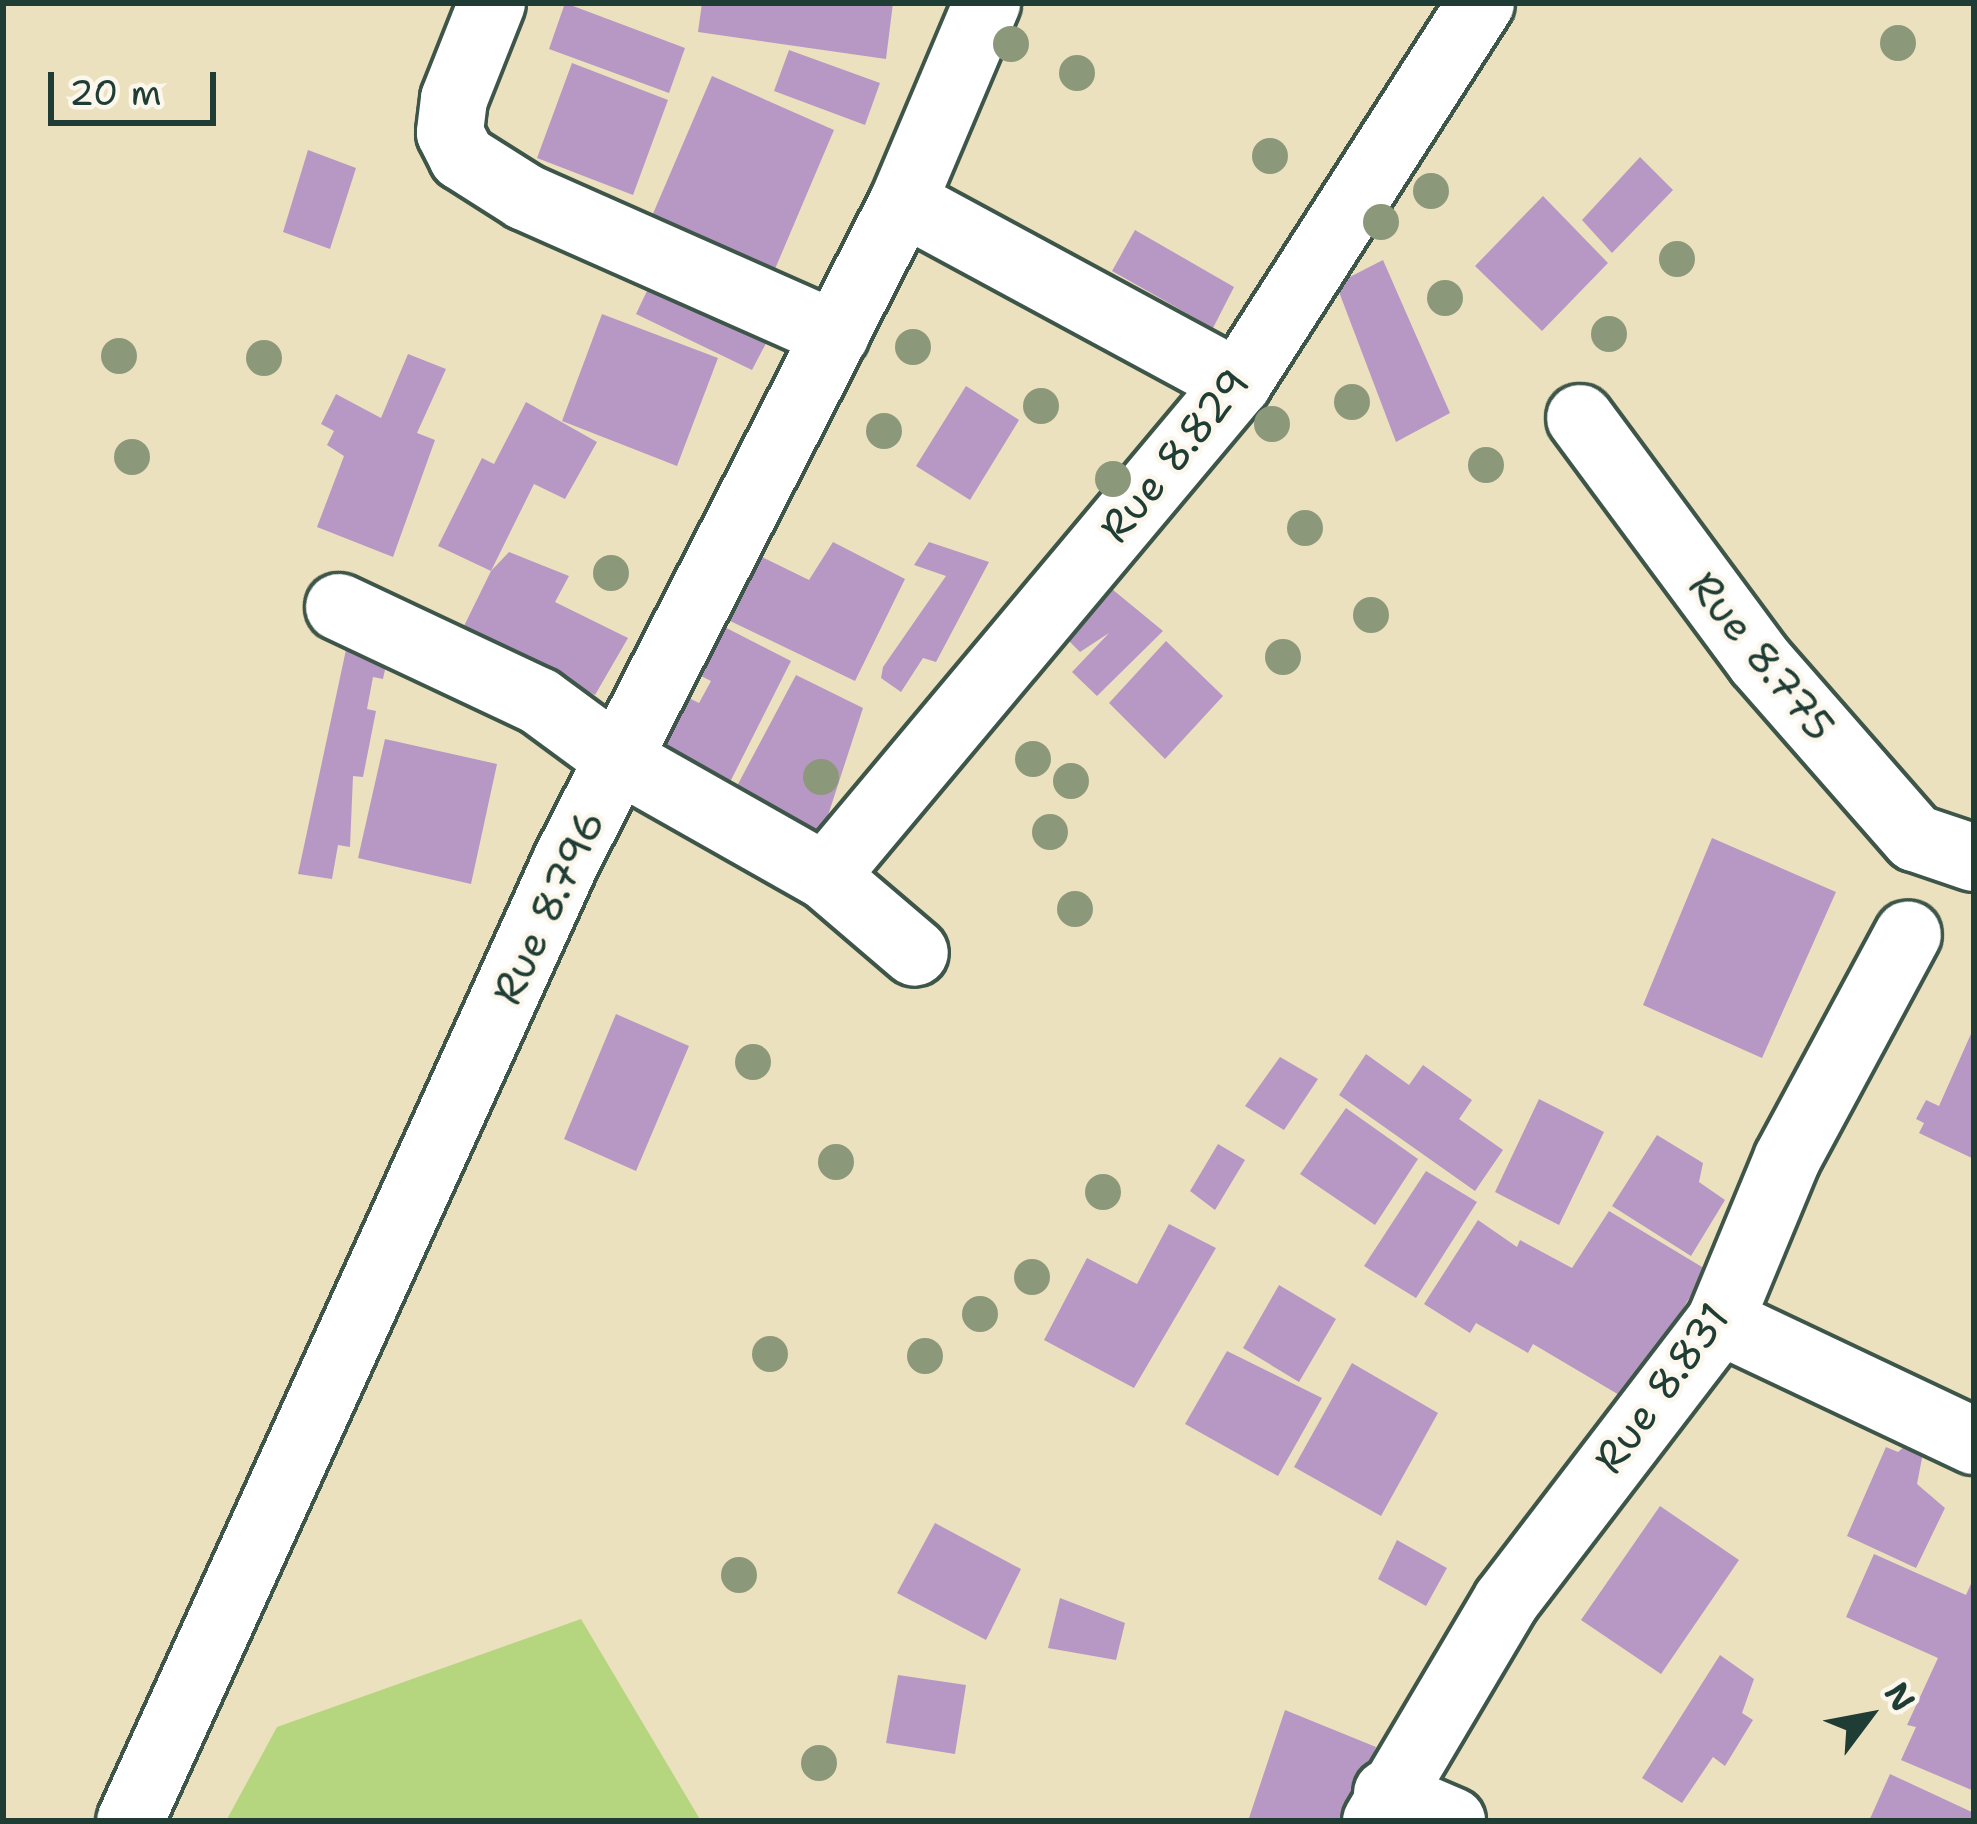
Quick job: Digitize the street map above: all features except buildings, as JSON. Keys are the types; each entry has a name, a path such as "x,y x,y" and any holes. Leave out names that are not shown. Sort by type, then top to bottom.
{"street":[{"path":"492,3 454,99 450,133 462,157 525,197 836,334"},
{"name":"Rue 8.796","path":"130,1821 618,759 903,202 987,3"},
{"name":"Rue 8.829","path":"825,876 1238,382 1481,3"},
{"path":"903,202 1238,382"},
{"name":"Rue 8.775","path":"1580,418 1759,660 1915,838 1974,858"},
{"path":"339,607 539,701 618,759 825,876 915,953"},
{"name":"Rue 8.831","path":"1382,1807 1506,1601 1720,1321 1787,1159 1908,934"},
{"path":"1720,1321 1974,1441"},
{"path":"1382,1807 1452,1821"}],"green space":[{"path":"581,1619 701,1821 226,1821 277,1727"}]}
